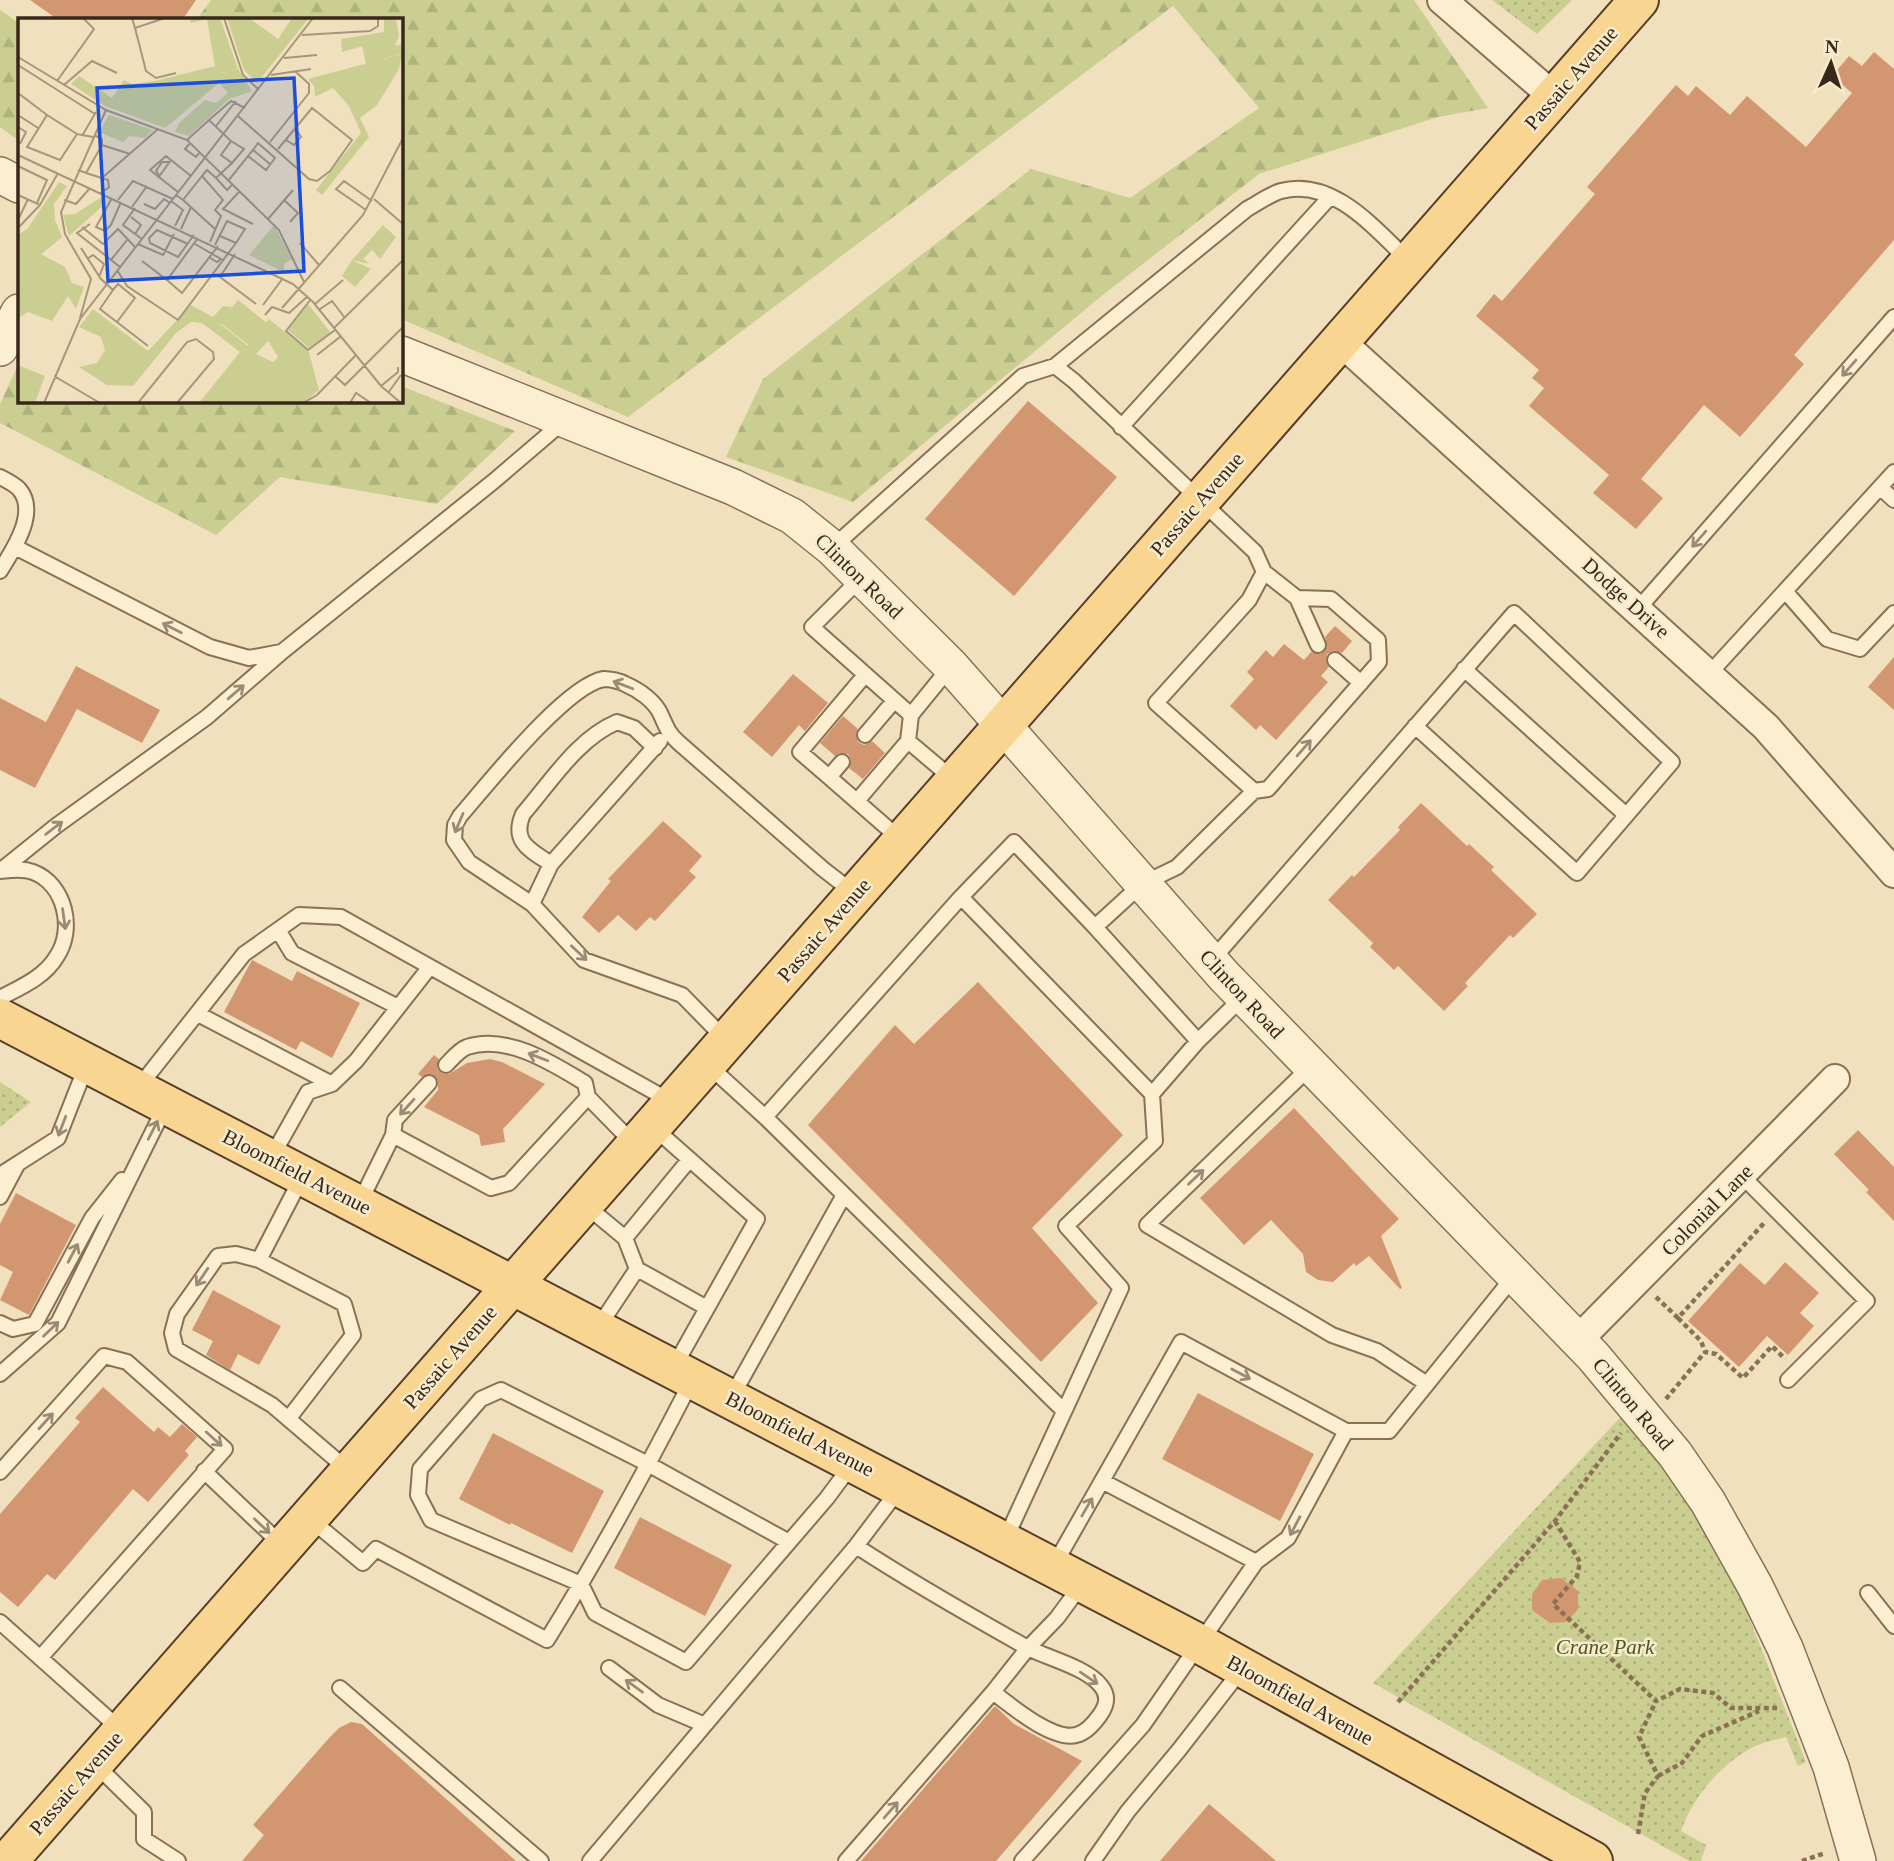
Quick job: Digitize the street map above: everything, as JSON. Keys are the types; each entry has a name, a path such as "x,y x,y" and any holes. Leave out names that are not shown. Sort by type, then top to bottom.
{"main road":[{"name":"Passaic Avenue","path":"8,1861 1639,0"},
{"name":"Bloomfield Avenue","path":"0,1018 1200,1644 1593,1861"}],"street":[{"path":"1442,0 1554,97"},
{"path":"0,348 18,314"},
{"name":"Dodge Drive","path":"1340,341 1766,727 1894,873"},
{"name":"Clinton Road","path":"402,354 567,419 745,493 792,516 832,548 951,666 1002,727 1243,996 1578,1340 1638,1422 1675,1454 1708,1502 1761,1598 1810,1706 1831,1767 1844,1856"},
{"name":"Colonial Lane","path":"1578,1340 1835,1079"}],"lane":[{"path":"832,548 1023,376 1055,366 1247,209 1280,191 1314,189 1355,210 1410,262"},
{"path":"1121,426 1330,197"},
{"path":"1638,609 1894,317"},
{"path":"1055,366 1255,552 1264,572 1297,598 1318,645"},
{"path":"0,871 56,826 207,717 283,651 567,419"},
{"path":"1709,674 1894,471"},
{"path":"0,477 19,489 26,504 26,516 15,547 0,571"},
{"path":"1880,486 1894,500"},
{"path":"15,547 209,647 249,658 283,651"},
{"path":"1254,790 1156,703 1250,600 1264,572"},
{"path":"862,577 812,627 911,715"},
{"path":"1784,591 1827,639 1860,649 1894,614"},
{"path":"1095,928 1142,884 1177,867 1254,790 1268,789 1379,662 1378,640 1331,599 1297,598"},
{"path":"1211,961 1464,669 1514,613 1672,762 1577,873 1415,726"},
{"path":"1335,660 1361,683"},
{"path":"856,801 908,741 911,715 951,666"},
{"path":"1464,669 1626,815"},
{"path":"865,675 800,752 902,841"},
{"path":"856,894 822,869 667,732 660,712 651,701 622,682 604,679 576,694 460,816 455,825 454,840 469,862 532,904 584,960 682,995 717,1053 765,1117 1064,1411"},
{"path":"865,735 894,701"},
{"path":"551,864 527,848 520,838 518,825 523,814 586,741 600,729 617,722 634,728 655,748"},
{"path":"532,904 551,864 667,732"},
{"path":"908,741 954,780"},
{"path":"829,777 842,762"},
{"path":"765,1117 961,897 1014,842 1198,1041"},
{"path":"0,871 16,869 33,872 43,878 57,892 66,918 66,935 57,958 49,968 27,984 0,998"},
{"path":"961,897 1152,1094 1155,1141 1066,1226 1121,1287 1004,1541"},
{"path":"0,1374 58,1324 140,1156 152,1097 198,1014 244,954 299,915 341,917 429,968 654,1124 757,1219 707,1308 648,1464 547,1640 376,1549 363,1563 309,1518"},
{"path":"278,930 292,953 398,1007"},
{"path":"259,1261 307,1092 332,1084 356,1061 429,968"},
{"path":"1152,1094 1198,1041 1243,996"},
{"path":"198,1014 332,1084"},
{"path":"446,1065 464,1048 484,1044 511,1047 554,1064 585,1083 588,1097"},
{"path":"0,1174 58,1138 88,1063"},
{"path":"1311,1066 1147,1225 1332,1335 1377,1351 1427,1384"},
{"path":"359,1205 393,1135 395,1120 429,1083"},
{"path":"588,1097 654,1124"},
{"path":"393,1135 491,1188 509,1183 588,1097"},
{"path":"0,1323 13,1329 35,1324 92,1218 140,1156"},
{"path":"625,1238 690,1160"},
{"path":"0,1197 17,1164"},
{"path":"1741,1175 1867,1301 1793,1375"},
{"path":"732,1398 844,1195"},
{"path":"584,1205 625,1238 637,1269 707,1308"},
{"path":"289,1418 353,1335 344,1304 259,1261 236,1254 218,1256 177,1314 172,1333 176,1349 272,1405 349,1472"},
{"path":"597,1329 637,1269"},
{"path":"846,1861 1028,1648 1057,1618 1068,1575 1102,1481 1181,1342 1346,1431 1389,1431 1515,1275"},
{"path":"0,1472 104,1356 127,1362 225,1449 40,1658"},
{"path":"789,1542 648,1464 501,1390 481,1399 420,1469 418,1495 431,1520 581,1584 594,1613 686,1662 789,1542 854,1462"},
{"path":"1022,1861 1143,1725 1256,1562 1288,1538 1346,1431"},
{"path":"204,1471 284,1547"},
{"path":"1102,1481 1256,1562"},
{"path":"590,1861 856,1546 901,1487"},
{"path":"856,1546 1028,1648 1088,1675 1101,1686 1106,1705 1098,1719 1076,1735 1059,1734 1020,1714 993,1692"},
{"path":"1868,1593 1894,1626"},
{"path":"0,1622 122,1730"},
{"path":"609,1668 658,1704 705,1725"},
{"path":"1093,1861 1128,1811 1242,1668"},
{"path":"340,1688 541,1861"},
{"path":"94,1763 144,1812 144,1839 178,1861"}],"path":[{"path":"1678,1318 1776,1209"},
{"path":"1638,1280 1701,1341 1705,1352"},
{"path":"1705,1352 1716,1354 1743,1378 1772,1346 1793,1375"},
{"path":"1398,1702 1638,1422 1705,1352"},
{"path":"1555,1521 1580,1562 1577,1576 1552,1604 1656,1701"},
{"path":"1658,1776 1639,1737 1656,1701 1680,1689 1713,1693 1731,1708 1810,1706"},
{"path":"1638,1834 1645,1793 1658,1776 1682,1763 1702,1736 1763,1709"},
{"path":"1802,1861 1844,1856"}],"green space":[{"path":"211,0 1414,0 1488,108 1438,117 1259,174 1104,294 853,502 726,457 763,379 1031,169 1130,198 1259,108 1173,6 628,417 402,319 402,18 198,18"},
{"path":"1492,0 1572,0 1537,34"},
{"path":"0,10 18,22 18,140 0,127"},
{"path":"18,365 18,402 402,402 402,386 515,431 437,504 280,477 216,535 0,423 0,404"},
{"path":"0,1082 31,1102 0,1127"},
{"name":"Crane Park","path":"1627,1410 1714,1529 1806,1762 1798,1766 1786,1737 1755,1746 1720,1771 1693,1805 1681,1831 1706,1845 1701,1861 1689,1861 1373,1683"}],"building":[{"path":"30,0 196,0 184,18 56,18"},
{"path":"1874,52 1894,69 1894,240 1794,355 1804,364 1740,437 1704,405 1641,479 1663,498 1636,529 1593,493 1609,475 1529,406 1544,388 1532,378 1539,370 1476,316 1494,294 1502,301 1595,194 1587,187 1676,85 1688,96 1696,86 1730,115 1747,96 1806,147 1852,93 1832,76 1849,56 1862,66"},
{"path":"1028,401 1117,477 1014,596 925,519"},
{"path":"1335,626 1352,641 1342,653 1333,651 1327,654 1326,662 1329,667 1321,676 1328,682 1276,740 1260,725 1256,730 1230,706 1254,679 1247,672 1266,650 1273,657 1284,644 1304,660 1311,652 1321,654 1327,647 1325,637"},
{"path":"1894,657 1894,710 1868,687"},
{"path":"76,666 160,710 142,743 77,709 35,788 0,770 0,698 46,722"},
{"path":"793,674 828,703 805,731 799,725 772,757 743,732"},
{"path":"843,716 858,729 858,742 864,745 872,741 885,753 863,779 849,768 851,760 848,754 840,753 835,756 820,743"},
{"path":"1421,803 1494,867 1491,870 1537,914 1513,938 1510,935 1465,983 1468,986 1444,1011 1398,966 1394,970 1370,947 1373,943 1328,900 1400,830 1398,827"},
{"path":"663,821 702,856 689,871 696,877 655,921 650,917 636,931 618,915 599,933 582,917 611,881 608,879"},
{"path":"252,960 292,981 297,971 360,1003 332,1058 301,1041 296,1050 224,1012"},
{"path":"978,982 1123,1135 1032,1228 1098,1303 1041,1362 808,1125 895,1025 914,1044"},
{"path":"434,1055 439,1059 437,1068 443,1074 449,1074 467,1063 490,1059 502,1062 545,1084 503,1129 505,1142 481,1146 479,1135 424,1107 438,1090 438,1081 432,1074 422,1077 418,1074"},
{"path":"1294,1108 1399,1219 1381,1236 1402,1288 1400,1289 1369,1256 1356,1266 1354,1263 1333,1282 1318,1280 1306,1272 1303,1254 1271,1220 1244,1245 1200,1198"},
{"path":"1858,1130 1894,1167 1894,1221 1834,1154"},
{"path":"16,1193 76,1225 29,1315 0,1300 13,1272 0,1265 0,1224"},
{"path":"1785,1262 1819,1293 1800,1313 1814,1326 1788,1355 1767,1336 1739,1367 1688,1321 1740,1263 1765,1285"},
{"path":"213,1290 281,1326 259,1365 238,1354 230,1370 206,1355 213,1341 192,1330"},
{"path":"103,1387 154,1432 158,1427 170,1437 182,1424 197,1437 185,1451 189,1455 148,1502 133,1489 55,1580 47,1574 18,1607 0,1592 0,1514 80,1422 75,1418"},
{"path":"1198,1393 1314,1454 1280,1521 1162,1459"},
{"path":"493,1433 604,1491 572,1553 459,1499"},
{"path":"640,1517 732,1565 705,1616 614,1568"},
{"path":"1561,1578 1578,1591 1578,1609 1567,1622 1550,1623 1532,1610 1532,1594 1542,1580"},
{"path":"995,1706 1014,1724 1082,1761 996,1861 861,1861"},
{"path":"351,1722 362,1724 516,1861 242,1861 264,1835 253,1825 329,1738 339,1728"},
{"path":"1209,1804 1276,1861 1160,1861"}]}
